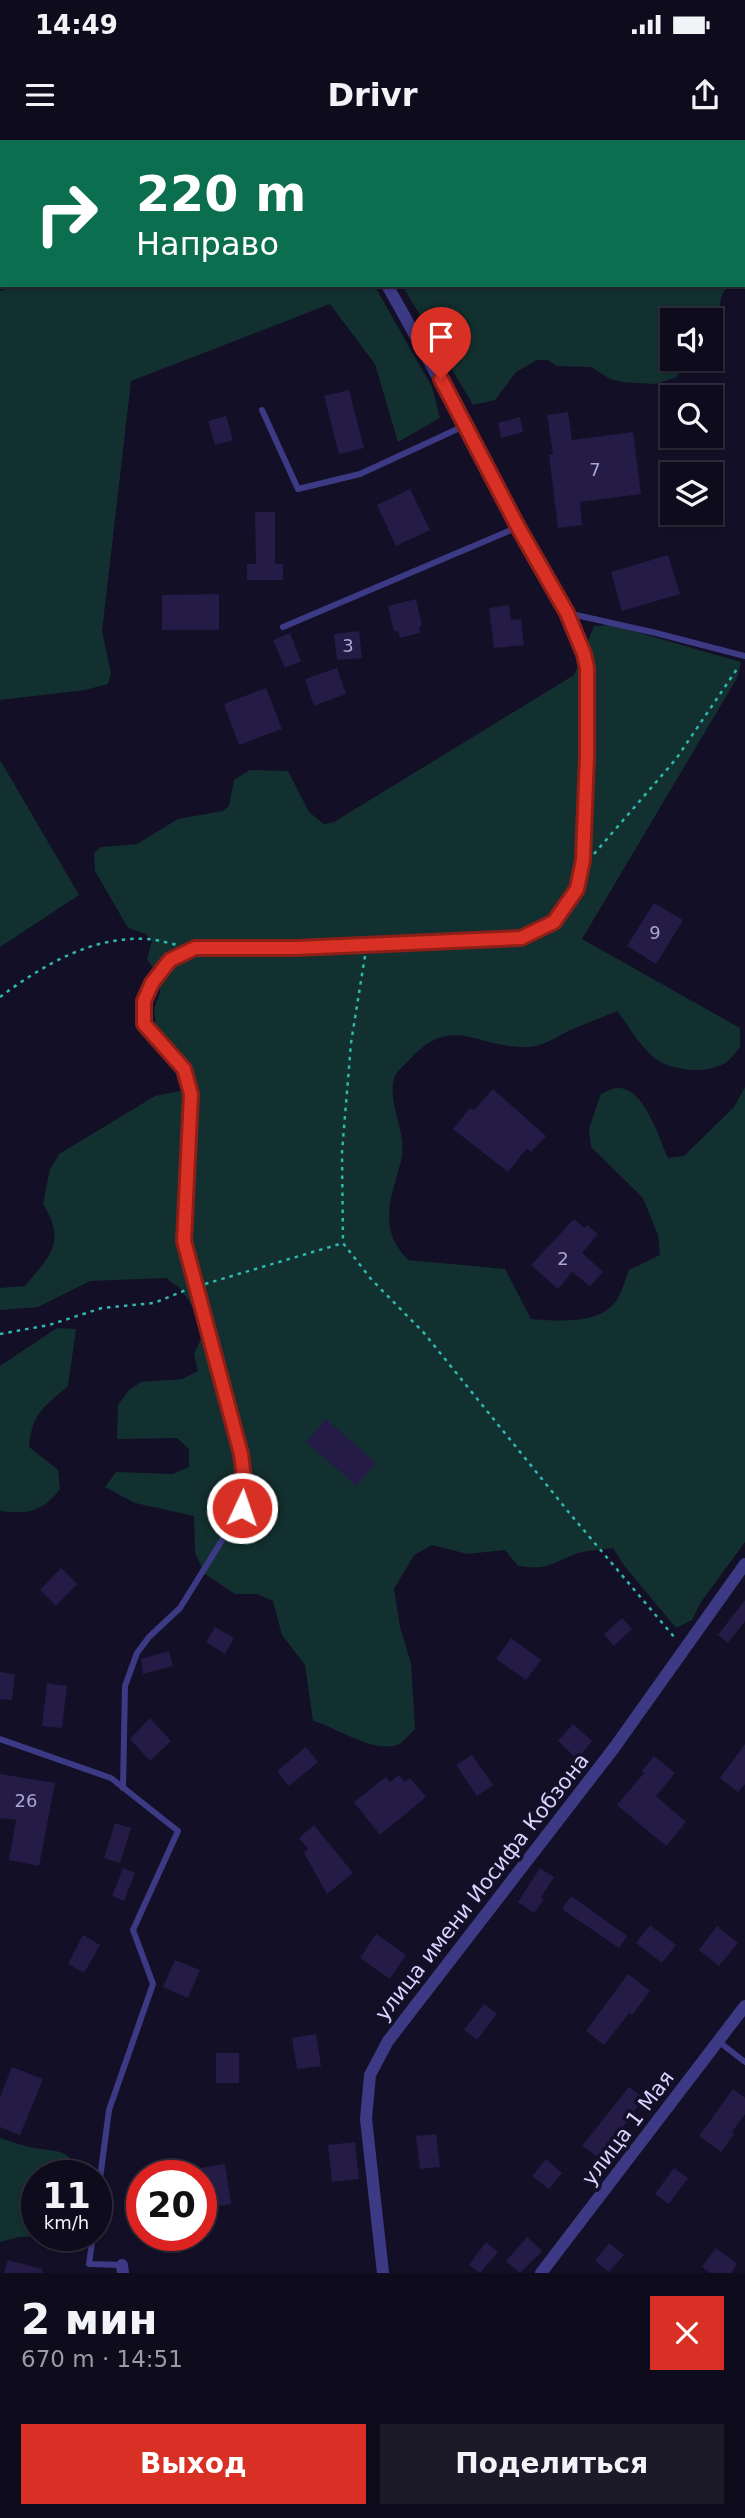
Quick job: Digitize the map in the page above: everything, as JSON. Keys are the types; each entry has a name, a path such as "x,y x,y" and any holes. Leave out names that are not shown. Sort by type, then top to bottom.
{"street":[{"path":"388,287 567,613 584,654"},
{"name":"улица имени Иосифа Кобзона","path":"383,2273 366,2119 370,2075 388,2041 614,1748 745,1563"},
{"name":"улица 1 Мая","path":"541,2273 745,2006"}],"lane":[{"path":"262,410 298,489 360,474 466,426"},
{"path":"283,627 518,527"},
{"path":"567,613 745,657"},
{"path":"123,1788 125,1686 136,1653 180,1608 242,1508 244,1479 241,1454 184,1241 191,1094 184,1069 144,1024 144,1001 152,983 170,960 195,948 367,946 521,938 554,922 577,889 581,870 588,689 584,654"},
{"path":"0,1740 111,1778 178,1830 133,1930 153,1984 109,2110 102,2160"},
{"path":"718,2041 745,2062"},
{"path":"91,2251 89,2264 122,2269"}],"path":[{"path":"581,870 676,759 745,657"},
{"path":"0,997 65,955 115,939 147,939 195,948"},
{"path":"367,946 351,1043 344,1138 343,1243 371,1279 424,1333 683,1648"},
{"path":"0,1334 49,1325 102,1308 154,1303 195,1287 343,1243"}],"green space":[{"path":"9,287 375,287 432,387 440,418 398,442 375,364 330,304 131,381 102,631 111,673 108,684 85,690 0,700 0,291"},
{"path":"403,287 727,287 721,299 720,308 660,308 660,371 680,371 677,377 655,384 622,382 610,379 591,367 557,366 548,360 537,360 516,372 495,400 473,405"},
{"path":"612,625 741,662 737,678 582,939 740,1028 740,1047 729,1060 711,1068 690,1070 668,1065 651,1055 617,1011 545,1043 529,1047 454,1035 426,1045 394,1078 393,1099 402,1150 389,1213 390,1225 398,1248 408,1260 505,1269 531,1319 589,1318 609,1309 616,1301 629,1270 660,1255 658,1235 643,1198 591,1147 589,1128 601,1094 617,1088 635,1095 649,1115 668,1158 684,1156 734,1107 745,1087 745,1542 701,1602 692,1620 676,1628 613,1548 582,1552 547,1566 535,1567 518,1566 505,1550 467,1554 432,1545 414,1555 394,1589 400,1627 411,1663 415,1729 399,1744 378,1746 313,1721 305,1665 282,1635 273,1601 257,1594 235,1594 205,1574 195,1553 194,1516 135,1503 105,1487 116,1472 173,1474 189,1467 189,1449 177,1438 117,1439 118,1405 128,1391 141,1382 182,1379 198,1371 194,1354 202,1337 200,1318 181,1289 166,1278 90,1281 38,1307 0,1310 0,1288 25,1286 42,1266 52,1248 54,1229 43,1204 50,1169 59,1154 155,1096 195,1088 189,1062 156,1027 154,1009 160,992 157,974 147,959 152,941 146,934 128,928 95,871 94,853 101,847 137,844 178,819 223,811 229,806 234,780 250,770 288,771 309,812 324,824 334,822 574,675 594,626"},
{"path":"0,760 79,895 0,947"},
{"path":"57,1328 76,1329 68,1386 36,1418 29,1447 58,1470 60,1489 34,1510 0,1511 0,1366"},
{"path":"0,2138 60,2152 68,2157 71,2160 21,2160 21,2237 0,2242"}],"building":[{"path":"349,390 364,448 339,454 324,396"},
{"path":"568,412 572,440 633,432 641,494 580,502 582,525 558,528 549,455 553,454 547,415"},
{"path":"226,416 233,440 215,445 208,421"},
{"path":"520,417 523,432 501,438 498,423"},
{"path":"410,489 430,530 396,546 377,505"},
{"path":"255,512 275,512 275,564 283,564 283,580 247,580 247,564 256,564"},
{"path":"668,555 680,594 622,611 611,572"},
{"path":"219,594 219,630 162,630 162,595"},
{"path":"416,599 422,626 419,627 420,633 400,638 398,631 394,632 388,606"},
{"path":"509,605 511,620 521,619 524,645 494,648 489,608"},
{"path":"359,631 362,658 337,660 334,634"},
{"path":"290,633 301,661 285,668 273,640"},
{"path":"337,668 346,694 314,706 305,679"},
{"path":"266,688 282,729 239,745 224,704"},
{"path":"654,903 683,920 656,964 627,946"},
{"path":"493,1089 546,1136 531,1152 527,1148 508,1172 453,1129 470,1108 474,1110"},
{"path":"574,1219 584,1228 587,1225 598,1234 582,1253 603,1272 590,1286 572,1272 558,1289 531,1265"},
{"path":"326,1419 376,1463 357,1486 306,1442"},
{"path":"61,1568 77,1584 56,1606 40,1590"},
{"path":"745,1600 745,1621 728,1643 718,1635"},
{"path":"622,1618 632,1629 614,1646 604,1634"},
{"path":"215,1627 234,1638 225,1654 206,1642"},
{"path":"511,1638 541,1660 526,1680 496,1659"},
{"path":"169,1651 173,1666 143,1674 141,1659"},
{"path":"0,1672 15,1674 12,1700 0,1699"},
{"path":"47,1683 67,1686 62,1728 42,1726"},
{"path":"150,1718 171,1741 150,1761 130,1739"},
{"path":"573,1724 592,1741 577,1759 558,1741"},
{"path":"745,1744 745,1784 738,1792 720,1778"},
{"path":"306,1747 318,1762 289,1786 277,1771"},
{"path":"472,1755 493,1785 477,1796 456,1765"},
{"path":"654,1756 675,1773 656,1796 686,1822 666,1846 617,1805 644,1773 642,1771"},
{"path":"0,1774 55,1783 39,1866 9,1860 16,1820 0,1818"},
{"path":"399,1775 405,1782 410,1778 426,1797 380,1835 354,1802 386,1777 390,1782"},
{"path":"115,1823 131,1828 120,1863 104,1858"},
{"path":"314,1825 353,1873 327,1894 304,1853 308,1849 299,1838"},
{"path":"123,1868 135,1873 124,1901 112,1896"},
{"path":"540,1868 554,1877 534,1913 518,1902"},
{"path":"571,1896 627,1936 619,1948 562,1909"},
{"path":"650,1925 676,1945 662,1963 636,1943"},
{"path":"717,1926 738,1943 719,1966 699,1950"},
{"path":"376,1934 406,1955 390,1979 360,1958"},
{"path":"83,1935 100,1945 84,1973 68,1964"},
{"path":"175,1960 200,1970 188,1998 163,1987"},
{"path":"628,1974 650,1991 604,2045 586,2031"},
{"path":"484,2004 497,2014 477,2040 464,2030"},
{"path":"316,2034 321,2066 297,2069 292,2038"},
{"path":"216,2053 239,2053 239,2083 216,2083"},
{"path":"12,2067 43,2079 20,2135 0,2127 0,2097"},
{"path":"629,2087 644,2098 614,2139 617,2141 603,2160 582,2146"},
{"path":"733,2089 745,2098 745,2114 721,2152 699,2136"},
{"path":"436,2134 440,2167 420,2169 416,2136"},
{"path":"355,2142 359,2179 332,2182 328,2145"},
{"path":"546,2159 562,2173 549,2189 532,2176"},
{"path":"225,2164 231,2204 217,2206 217,2165"},
{"path":"674,2168 688,2178 669,2204 655,2194"},
{"path":"527,2237 542,2251 520,2273 506,2261"},
{"path":"486,2242 498,2252 480,2273 469,2265"},
{"path":"609,2243 624,2255 609,2272 595,2261"},
{"path":"716,2248 737,2264 731,2273 711,2273 702,2267"},
{"path":"8,2260 42,2269 42,2273 4,2273"}],"route":[{"path":"242,1508 244,1479 241,1454 184,1241 191,1094 184,1069 144,1024 144,1001 152,983 170,960 195,948 296,948 521,938 554,922 577,889 583,860 588,689 584,654 567,613 518,527 441,379"}]}
